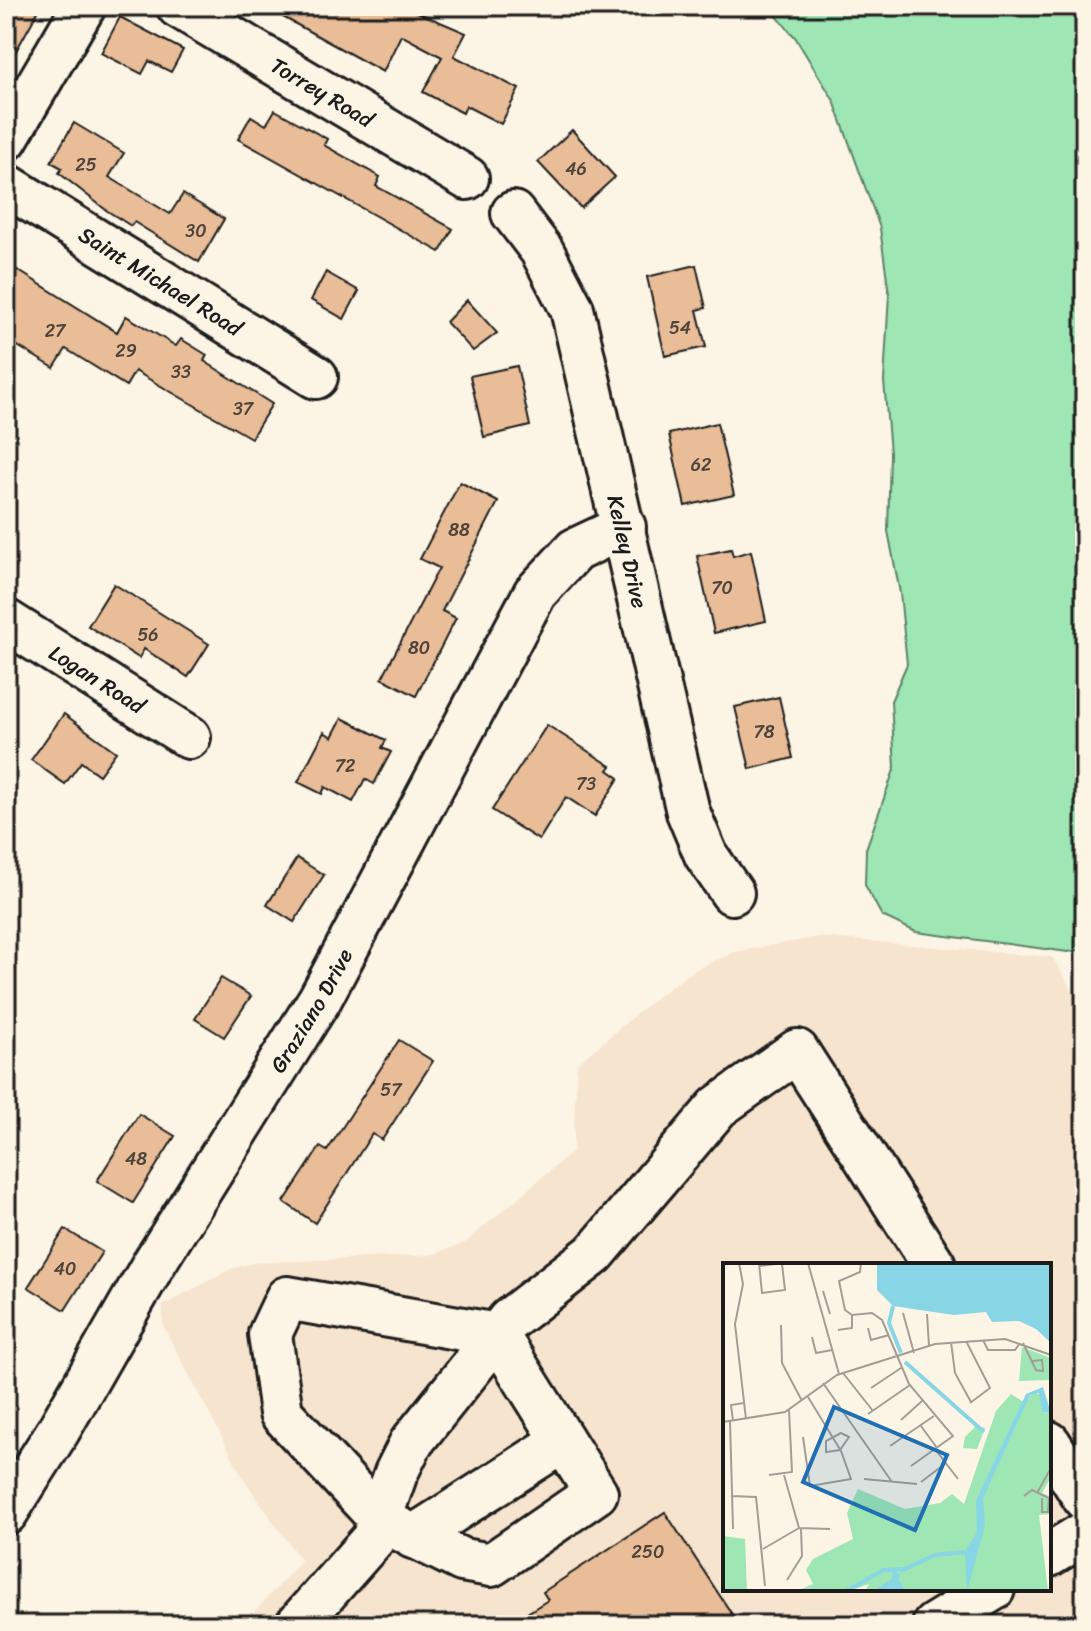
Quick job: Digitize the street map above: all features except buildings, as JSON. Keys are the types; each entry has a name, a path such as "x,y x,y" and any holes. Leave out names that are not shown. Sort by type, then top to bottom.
{"street":[{"path":"6,139 84,6"},
{"name":"Torrey Road","path":"178,6 467,178"},
{"name":"Saint Michael Road","path":"6,185 316,377"},
{"name":"Kelley Drive","path":"513,213 542,251 572,309 688,812 706,855 732,893"},
{"name":"Graziano Drive","path":"6,1513 58,1431 153,1265 320,999 535,593 575,550 624,527"},
{"name":"Logan Road","path":"6,621 189,737"},
{"path":"397,1529 396,1473 411,1443 497,1335 518,1310 571,1275 594,1254 718,1107 797,1051 933,1263"},
{"path":"287,1298 497,1335 563,1441 596,1493 491,1565 462,1560 397,1529 281,1413 270,1334 287,1298"},
{"path":"297,1625 364,1551 397,1529 563,1441"},
{"path":"1051,1446 1085,1499"},
{"path":"1051,1554 1085,1533"},
{"path":"934,1625 990,1591"}],"shaded area":[{"path":"818,937 1052,957 1085,1011 1085,1625 242,1625 301,1561 245,1481 163,1326 163,1305 231,1269 251,1263 431,1255 465,1243 573,1151 577,1064 659,995 698,968 735,952"}],"green space":[{"path":"768,6 1085,6 1085,949 1068,952 916,932 882,916 865,885 866,849 895,767 891,701 907,664 900,593 888,531 890,453 884,381 889,294 880,228 834,101 795,37"}]}
